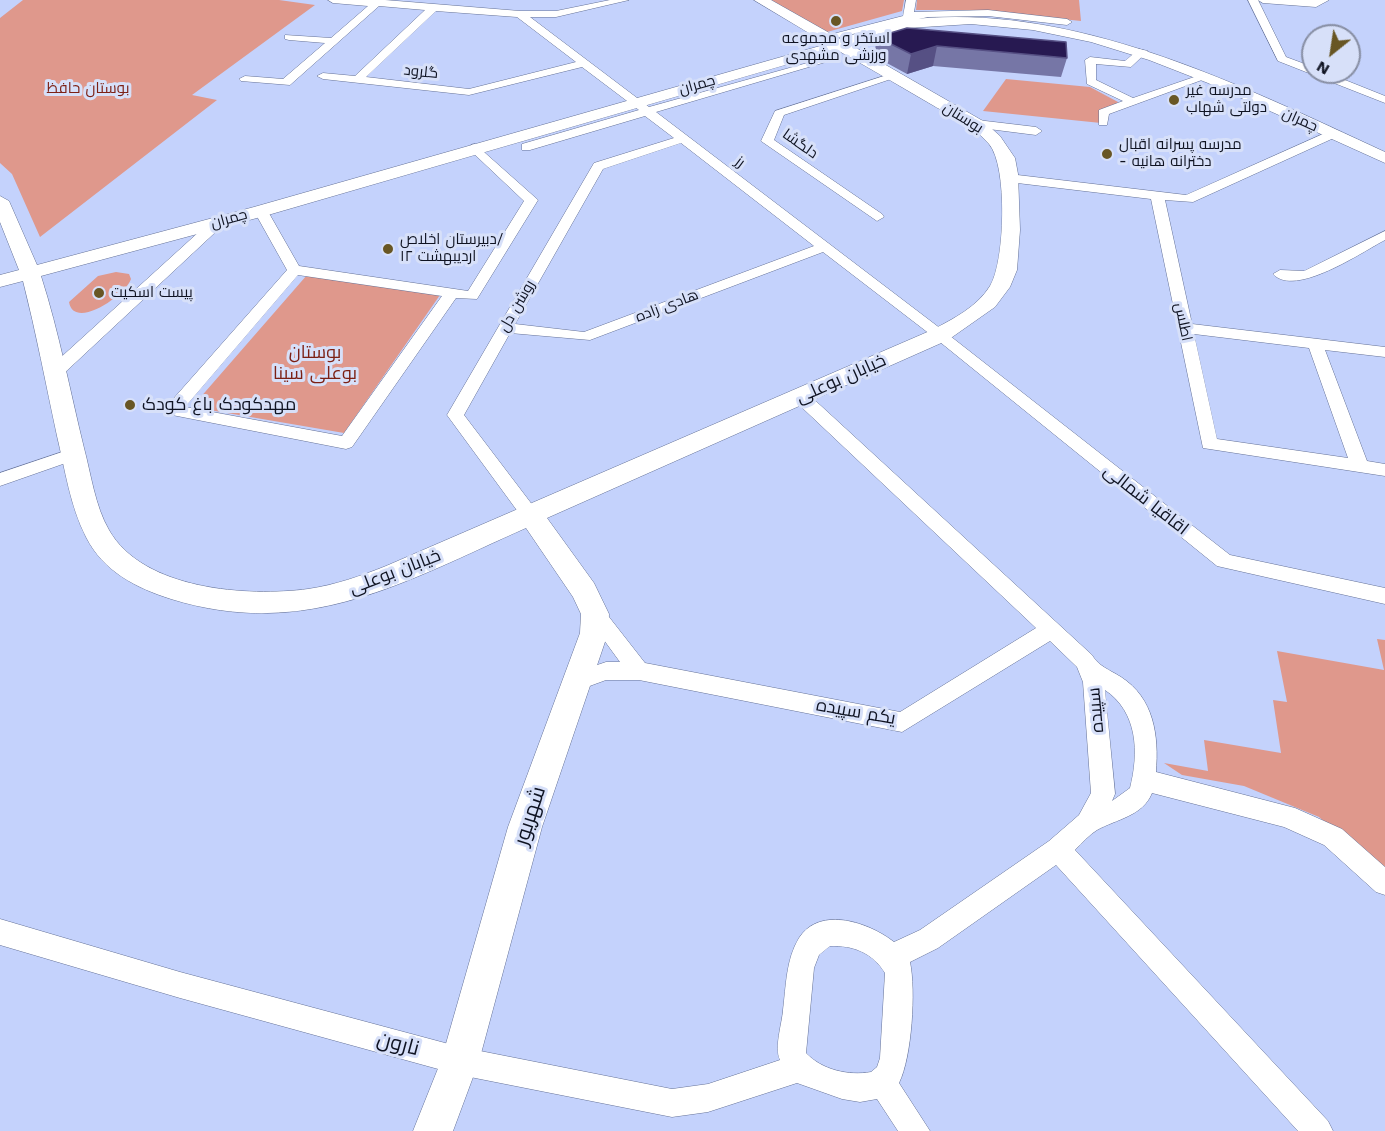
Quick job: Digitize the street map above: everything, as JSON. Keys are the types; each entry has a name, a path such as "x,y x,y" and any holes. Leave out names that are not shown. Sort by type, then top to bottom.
{"street":[{"path":"333,0 520,15 556,14 624,0"},
{"name":"بوستان","path":"760,0 832,46 977,124 1003,150 1008,160 1009,178 1009,264 1006,279 998,294 983,310 940,335"},
{"path":"908,16 911,0"},
{"path":"1253,0 1282,59 1301,67"},
{"path":"1263,0 1316,4 1324,0"},
{"path":"244,79 286,83 378,2"},
{"name":"گلرود","path":"357,80 433,8"},
{"path":"832,46 908,16 987,14 1067,22"},
{"name":"رز","path":"520,15 940,335"},
{"name":"چمران","path":"0,281 261,211 475,148 643,107 906,24 965,20 1065,30 1143,51 1385,158"},
{"path":"289,37 334,41"},
{"path":"1131,101 1091,82 1090,60 1127,65 1143,51"},
{"name":"گلرود","path":"357,80 469,93 583,63"},
{"path":"323,76 357,80"},
{"name":"دلگشا","path":"877,217 767,141 779,112 891,77"},
{"path":"1103,122 1103,112 1204,77"},
{"path":"1345,84 1384,99"},
{"path":"526,147 643,107"},
{"path":"977,124 1036,131"},
{"path":"1009,178 1188,199 1332,134"},
{"name":"روشن دل","path":"531,515 455,415 598,166 682,139"},
{"path":"294,270 472,296 531,200 475,148"},
{"name":"اطلس","path":"1157,195 1209,444 1385,470"},
{"name":"خیابان بوعلی","path":"0,201 30,272 74,454 99,535 112,554 137,573 164,586 207,598 268,603 308,600 348,592 396,574 940,335"},
{"path":"261,211 294,270"},
{"path":"54,373 217,223"},
{"path":"1280,274 1306,276 1385,235"},
{"name":"هادی زاده","path":"505,328 585,337 824,247"},
{"path":"294,270 173,410 346,443 451,294"},
{"path":"1184,328 1385,352"},
{"name":"اقاقیا شمالی","path":"940,335 1224,561 1385,596"},
{"path":"1315,344 1359,467"},
{"name":"سپیده","path":"801,397 1091,670 1103,794 1087,823 1058,849 929,939 896,955 898,972"},
{"path":"0,480 74,454"},
{"path":"531,515 584,591 595,614 639,671"},
{"name":"شهریور","path":"433,1131 460,1061 525,826 594,633 595,614"},
{"name":"یکم سپیده","path":"576,682 606,671 639,671 902,722 1051,630"},
{"path":"1087,823 1122,808 1140,794 1144,780 1144,742 1136,709 1130,698 1091,670"},
{"path":"1144,780 1287,816 1333,837 1385,883"},
{"path":"1058,849 1318,1131"},
{"name":"نارون","path":"0,932 180,985 460,1061 672,1103 708,1098 799,1068"},
{"path":"826,933 848,933 871,941 885,952 898,972 893,1066 882,1082 870,1087 854,1088 811,1076 799,1068 792,1056 792,1039 801,968 809,946 826,933"},
{"path":"882,1082 915,1131"}],"green space":[{"name":"بوستان حافظ","path":"23,0 279,0 315,5 192,95 217,100 40,237 12,174 0,163 0,18"},
{"name":"استخر و مجموعه ورزشی مشهدی","path":"771,0 904,0 902,11 827,32"},
{"path":"917,0 1079,0 1081,21 976,10 916,10"},
{"path":"1006,79 1090,87 1118,102 1101,123 983,111"},
{"name":"پیست اسکیت","path":"116,272 129,274 131,279 111,301 89,312 80,313 73,310 69,302 98,276"},
{"name":"بوستان بوعلی سینا","path":"307,275 440,295 344,433 192,407"},
{"path":"1377,639 1385,640 1385,875 1319,817 1244,786 1182,775 1164,763 1208,771 1204,740 1281,753 1273,700 1287,702 1277,651 1384,670"}],"building":[{"path":"907,28 1066,42 1067,58 937,46 911,54 877,37"}],"place":[{"name":"استخر و مجموعه ورزشی مشهدی","path":"836,21"},
{"name":"مدرسه غیر دولتی شهاب","path":"1174,100"},
{"name":"مدرسه پسرانه اقبال - دخترانه هانیه","path":"1107,154"},
{"name":"دبیرستان اخلاص/ ۱۲ اردیبهشت","path":"388,249"},
{"name":"پیست اسکیت","path":"99,293"},
{"name":"مهدکودک باغ کودک","path":"130,405"}]}
